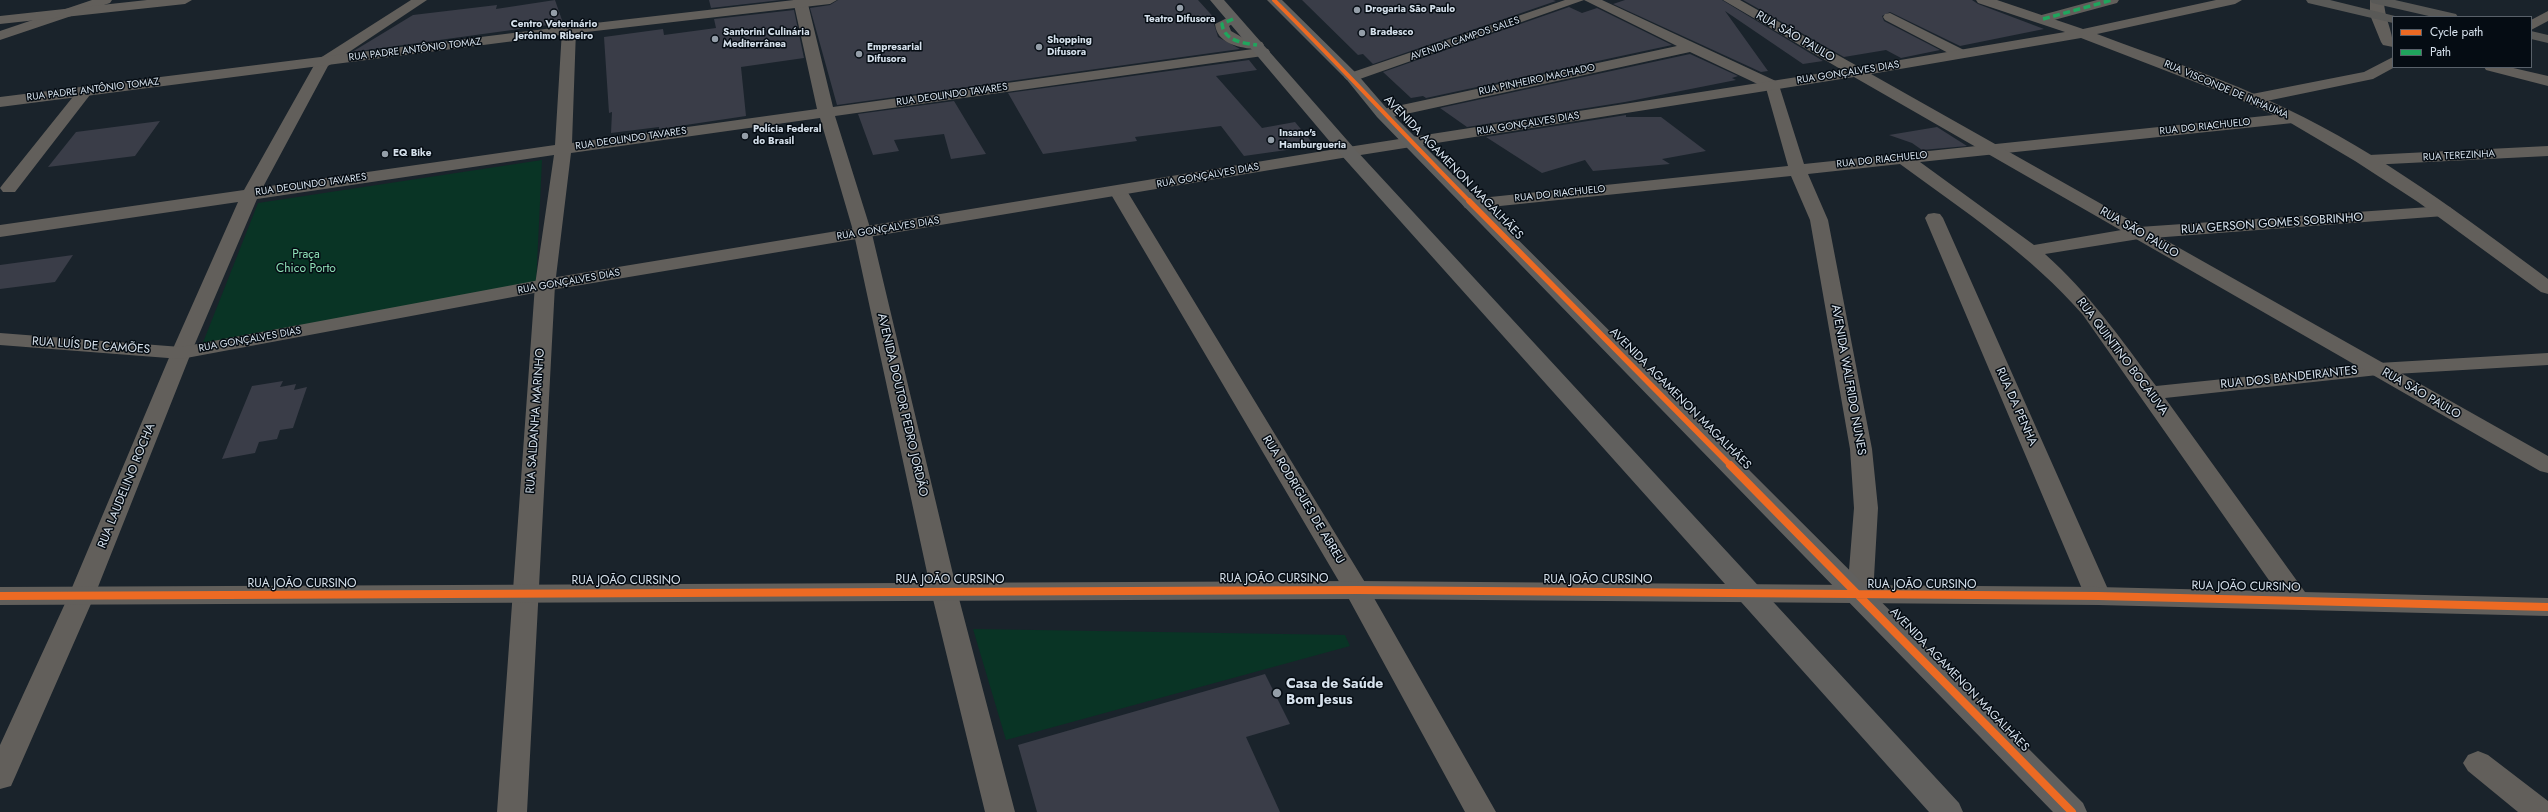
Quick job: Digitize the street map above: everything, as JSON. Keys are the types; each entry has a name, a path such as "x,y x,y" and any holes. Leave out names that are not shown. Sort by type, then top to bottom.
{"main road":[{"path":"1216,0 1348,152 1750,592 1948,812"},
{"name":"AVENIDA AGAMENON MAGALHÃES","path":"1274,0 1352,77 1383,114 1411,143 2072,812"},
{"path":"2313,0 2392,19"},
{"path":"2377,0 2447,16"},
{"path":"2532,35 2548,39"},
{"path":"2532,48 2548,52"}],"street":[{"path":"0,36 105,0"},
{"path":"0,20 185,0"},
{"path":"322,63 420,0"},
{"name":"RUA PADRE ANTÔNIO TOMAZ","path":"0,102 322,63 569,30 800,2 830,0"},
{"name":"AVENIDA CAMPOS SALES","path":"1352,77 1578,0"},
{"path":"1591,0 1773,85"},
{"name":"RUA SÃO PAULO","path":"1730,0 2548,466"},
{"name":"RUA VISCONDE DE INHAUMA","path":"1983,0 2084,33 2252,99 2293,118 2369,160 2444,211 2548,288"},
{"path":"2043,19 2112,0"},
{"name":"RUA GONÇALVES DIAS","path":"181,353 545,285 863,234 1348,152 1857,72 2084,33 2235,0"},
{"path":"2377,0 2377,15 2391,46"},
{"name":"AVENIDA DOUTOR PEDRO JORDÃO","path":"800,2 826,112 863,234 944,591 1000,812"},
{"path":"2532,25 2548,15"},
{"path":"1890,17 1961,54"},
{"name":"RUA SALDANHA MARINHO","path":"512,812 545,285 563,149 569,30"},
{"name":"RUA PINHEIRO MACHADO","path":"1383,114 1692,46"},
{"name":"RUA DEOLINDO TAVARES","path":"0,231 251,193 1260,49"},
{"path":"2252,99 2368,76 2385,68 2392,61"},
{"name":"RUA LAUDELINO ROCHA","path":"0,777 81,597 181,353 251,193 322,63"},
{"path":"2495,68 2548,81"},
{"name":"AVENIDA WALFRIDO NUNES","path":"1773,85 1797,170 1821,228 1861,449 1866,508 1860,596"},
{"path":"9,188 85,91"},
{"name":"RUA DO RIACHUELO","path":"1471,204 2293,118"},
{"name":"RUA TEREZINHA","path":"2369,160 2548,151"},
{"name":"RUA QUINTINO BOCAIUVA","path":"1903,158 2030,251 2065,282 2090,311 2150,392 2296,599"},
{"name":"RUA RODRIGUES DE ABREU","path":"1118,191 1357,590 1482,812"},
{"name":"RUA GERSON GOMES SOBRINHO","path":"2030,251 2139,234 2444,211"},
{"name":"RUA DA PENHA","path":"1934,218 2098,596"},
{"name":"RUA LUÍS DE CAMÕES","path":"0,339 181,353"},
{"name":"RUA DOS BANDEIRANTES","path":"2150,392 2378,369 2548,359"},
{"name":"RUA JOÃO CURSINO","path":"0,596 81,597 525,593 1357,590 1750,592 1860,596 2098,596 2296,599 2548,607"},
{"path":"2478,763 2540,812"}],"green space":[{"name":"Praça Chico Porto","path":"542,160 536,285 202,345 258,203"},
{"path":"973,629 1345,635 1350,646 1006,740"}],"building":[{"path":"555,0 563,23 352,52 413,15 497,5 496,9"},
{"path":"709,0 781,0 711,8"},
{"name":"Shopping Difusora","path":"838,0 1198,0 1217,21 1214,24 1218,37 1240,49 837,105 810,8 830,5"},
{"path":"1302,0 1556,1 1373,64 1363,54 1358,55"},
{"path":"1625,0 1722,0 1823,61 1803,64 1725,11 1768,71 1761,72 1613,4"},
{"path":"1743,0 1972,0 1978,4 2044,29 1960,46 1890,12 1882,16 1884,21 1940,50 1901,58 1886,50 1844,57"},
{"path":"1569,7 1582,13 1597,8 1672,45 1426,98 1423,96 1411,98 1383,72"},
{"path":"794,10 804,58 741,67 746,116 659,129 659,127 611,133 612,112 609,113 604,37 663,29 664,35 716,28 714,19"},
{"path":"1690,54 1738,76 1732,78 1736,80 1625,102 1467,127 1440,108"},
{"path":"1249,60 1257,70 1216,76 1262,128 1295,122 1315,146 1244,156 1221,126 1135,137 1137,141 1043,154 1008,93"},
{"path":"954,101 986,154 951,159 944,134 894,140 899,151 873,155 858,114"},
{"path":"1626,115 1626,117 1661,117 1706,151 1662,159 1670,164 1593,171 1585,160 1542,173 1486,137"},
{"path":"160,121 135,156 48,167 76,132"},
{"path":"1937,127 1967,146 1922,150 1912,143 1889,135"},
{"path":"73,255 55,282 0,289 0,265"},
{"path":"283,381 280,387 296,384 294,390 307,387 293,428 280,430 277,439 259,442 255,453 222,459 252,386"},
{"path":"1265,674 1290,724 1246,737 1280,812 1037,812 1018,745"}],"marked path":[{"path":"2043,19 2112,0"},
{"path":"1233,19 1222,24 1225,34 1240,42 1257,45"}],"cycle path":[{"path":"1274,0 1352,77 1383,114 2072,812"},
{"path":"0,596 1357,590 2098,596 2548,607"}],"place":[{"name":"Teatro Difusora","path":"1180,8"},
{"name":"Drogaria São Paulo","path":"1357,10"},
{"name":"Centro Veterinário Jerônimo Ribeiro","path":"554,13"},
{"name":"Bradesco","path":"1362,33"},
{"name":"Santorini Culinária Mediterrânea","path":"715,39"},
{"name":"Shopping Difusora","path":"1039,47"},
{"name":"Empresarial Difusora","path":"859,54"},
{"name":"Polícia Federal do Brasil","path":"745,136"},
{"name":"Insano's Hamburgueria","path":"1271,140"},
{"name":"EQ Bike","path":"385,154"},
{"name":"Casa de Saúde Bom Jesus","path":"1277,693"}]}
